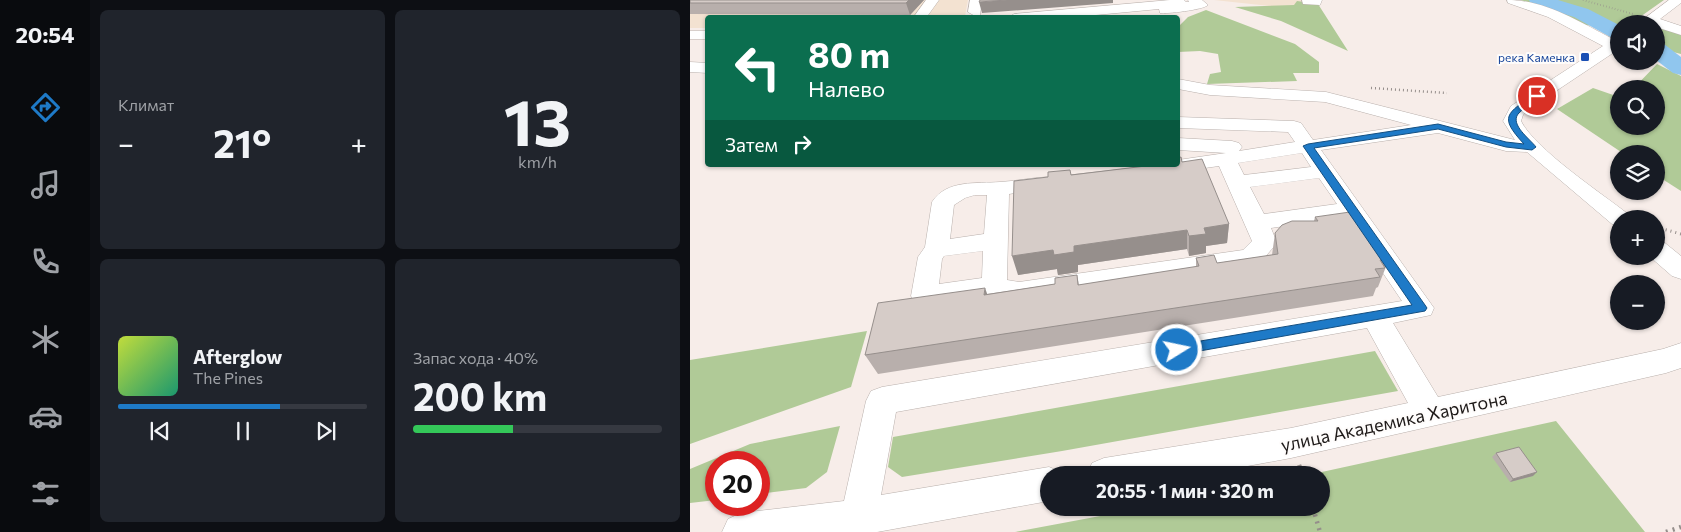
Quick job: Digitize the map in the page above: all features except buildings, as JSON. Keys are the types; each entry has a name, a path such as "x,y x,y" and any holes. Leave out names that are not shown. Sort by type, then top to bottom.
{"street":[{"path":"921,15 933,0"},
{"path":"1047,15 1180,3 1176,0"},
{"path":"1164,15 1166,8 1201,5 1194,0"},
{"path":"1513,0 1553,14 1610,41"},
{"path":"1658,15 1677,2"},
{"path":"690,22 705,22"},
{"path":"1665,27 1681,31"},
{"path":"690,35 705,35"},
{"path":"1610,48 1523,105 1515,112 1512,120 1514,128 1532,147 1610,211"},
{"path":"690,67 705,68"},
{"path":"1180,84 1210,90 1326,97 1506,145 1532,147"},
{"path":"859,517 882,401 1421,308 1294,126 1180,122"},
{"path":"1180,165 1438,127"},
{"path":"1180,144 1244,148 1254,155"},
{"path":"1065,181 998,189 959,190 942,202 937,249 930,257 924,296 994,286 1019,292 1250,258 1265,243 1258,222 1226,159"},
{"path":"1150,169 1165,167"},
{"path":"1238,182 1325,171"},
{"path":"994,286 998,189"},
{"path":"1258,222 1352,209"},
{"path":"937,249 996,241"},
{"path":"1665,257 1681,270"},
{"path":"1374,316 1430,412"},
{"name":"улица Академика Харитона","path":"1157,466 1291,443 1666,361 1681,354"},
{"path":"741,532 859,517 1040,486"}],"path":[{"path":"1583,0 1627,15"},
{"path":"1371,88 1447,93"},
{"path":"1665,230 1681,234"},
{"path":"1315,516 1320,532"},
{"path":"1666,532 1681,527"}],"shaded area":[{"path":"690,0 968,0 965,15 705,15 705,28 690,28"},
{"path":"1214,0 1309,0 1305,10"}],"green space":[{"path":"1520,0 1664,0 1643,15 1610,15 1610,27 1585,25 1532,3"},
{"path":"1297,1 1318,4 1348,51 1281,21 1235,7 1294,5"},
{"path":"1206,10 1295,44 1319,62 1319,73 1293,73 1297,81 1207,84 1210,74 1221,72 1218,54 1200,51 1180,52 1180,25 1188,17"},
{"path":"1665,28 1681,33 1681,54 1665,48"},
{"path":"1665,68 1681,76 1681,191 1665,181 1665,145 1611,145 1557,109 1593,88 1610,94 1610,135 1665,135 1665,80 1642,80 1651,70 1665,70"},
{"path":"867,331 851,387 690,444 690,360"},
{"path":"1375,351 1398,391 1062,451 902,477 888,467 893,437"},
{"path":"1556,421 1645,532 1015,532 1100,516 1330,516 1330,470"},
{"path":"840,426 827,472 806,488 770,493 770,451 733,451 750,444"},
{"path":"705,463 705,501 690,503 690,469"}],"waterway":[{"path":"1538,0 1581,13 1610,29"},
{"path":"1665,56 1681,68"}],"place":[{"name":"река Каменка","path":"1585,57"}],"route":[{"path":"1177,350 1421,308 1308,146 1438,127 1506,145 1532,147 1514,128 1512,120 1515,112 1537,96"}]}
